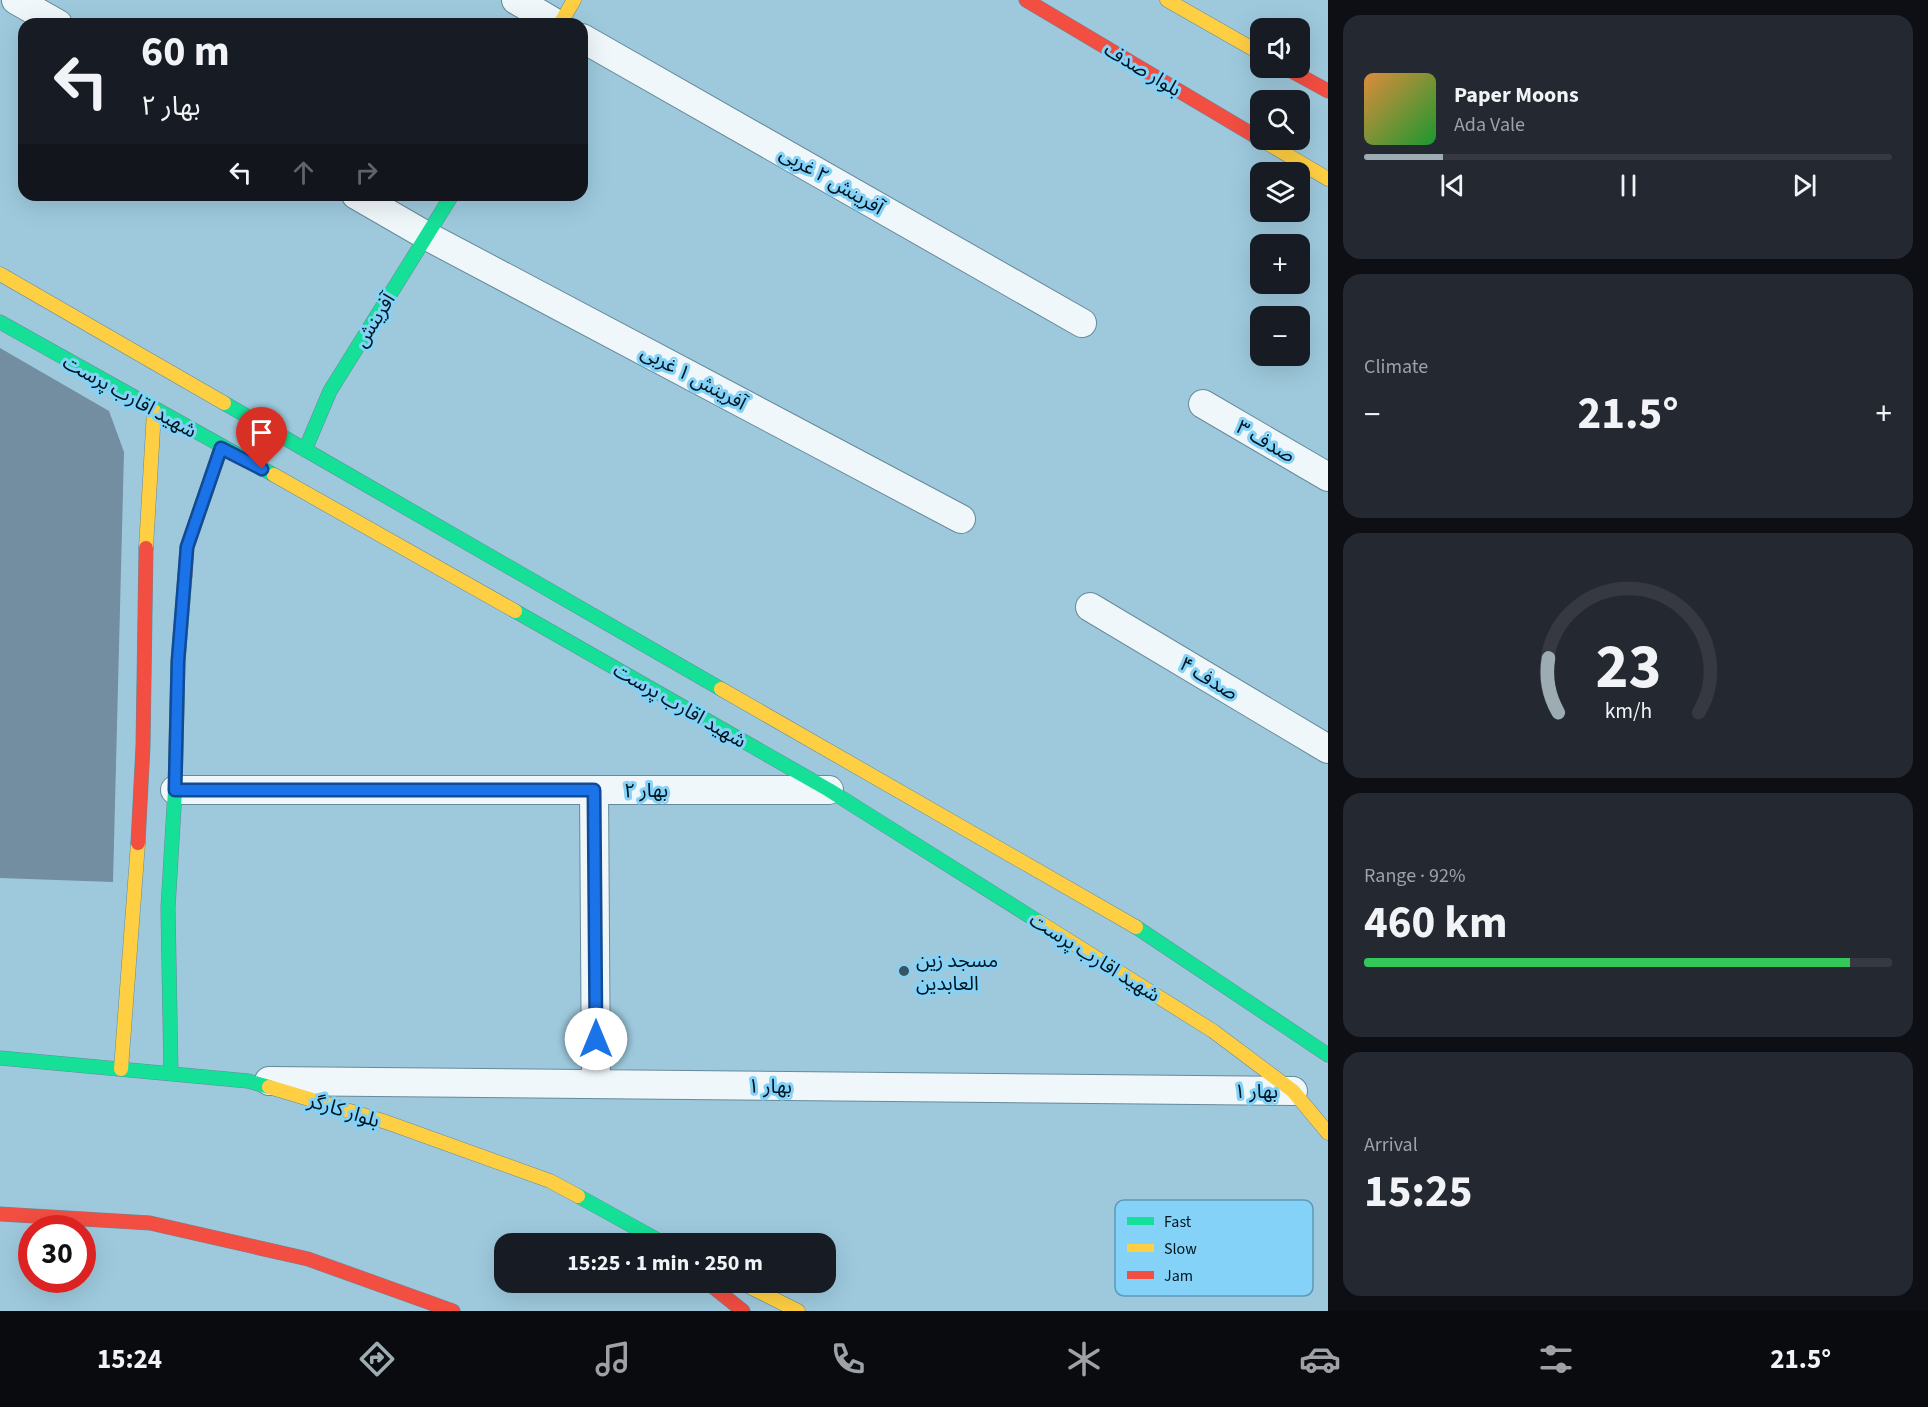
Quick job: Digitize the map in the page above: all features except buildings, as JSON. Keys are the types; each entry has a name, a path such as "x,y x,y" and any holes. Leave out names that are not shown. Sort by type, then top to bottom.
{"main road":[{"path":"562,18 574,0"},
{"name":"بلوار صدف","path":"1026,0 1250,132"},
{"path":"1167,0 1250,47"},
{"path":"1304,78 1328,91"},
{"name":"بلوار صدف","path":"1279,150 1328,179"},
{"name":"آفرینش","path":"305,450 330,391 448,201"},
{"name":"شهید اقارب پرست","path":"0,274 1155,938 1328,1055"},
{"name":"شهید اقارب پرست","path":"0,322 154,411 303,490 829,790 1213,1031 1293,1091 1328,1133"},
{"path":"122,1069 131,961 143,746 146,510 154,411"},
{"path":"171,1074 168,908 175,790 178,661 187,547 221,448"},
{"name":"بلوار کارگر","path":"0,1058 248,1081 386,1122 550,1180 645,1233"},
{"path":"0,1214 150,1223 308,1259 453,1311"},
{"path":"721,1293 743,1311"},
{"path":"762,1293 798,1311"}],"street":[{"path":"16,0 48,18"},
{"path":"516,0 548,18"},
{"name":"آفرینش ۲ غربی","path":"588,41 1082,323"},
{"name":"آفرینش ۱ غربی","path":"366,201 427,236 962,519"},
{"name":"صدف ۳","path":"1203,404 1328,477"},
{"name":"صدف ۴","path":"1090,607 1328,749"},
{"name":"بهار ۲","path":"175,790 829,790"},
{"path":"594,790 596,1084"},
{"name":"بهار ۱","path":"248,1081 1293,1091"}],"traffic: fast":[{"path":"305,450 330,391 448,201"},
{"path":"0,322 274,475"},
{"path":"224,403 721,689"},
{"path":"171,1074 168,908 175,790 178,661 185,576"},
{"path":"515,611 829,790 1039,922"},
{"path":"1136,927 1328,1055"},
{"path":"0,1058 248,1081 269,1087"},
{"path":"578,1196 645,1233"}],"traffic: slow":[{"path":"564,18 574,0"},
{"path":"1167,0 1250,47"},
{"path":"1279,150 1328,179"},
{"path":"0,274 224,403"},
{"path":"146,548 154,411"},
{"path":"274,475 515,611"},
{"path":"721,689 1136,927"},
{"path":"121,1069 138,843"},
{"path":"1039,922 1213,1031 1293,1091 1328,1133"},
{"path":"269,1087 386,1122 550,1181 578,1196"},
{"path":"762,1293 798,1311"}],"traffic: jam":[{"path":"1026,0 1250,133"},
{"path":"1304,78 1328,91"},
{"path":"185,576 187,547 221,448"},
{"path":"138,843 143,746 146,548"},
{"path":"0,1214 150,1223 308,1259 453,1311"},
{"path":"721,1293 743,1311"}],"place":[{"name":"مسجد زین العابدین","path":"904,971"}],"route":[{"path":"262,469 221,448 187,547 178,661 175,790 594,790 596,1039"}]}
